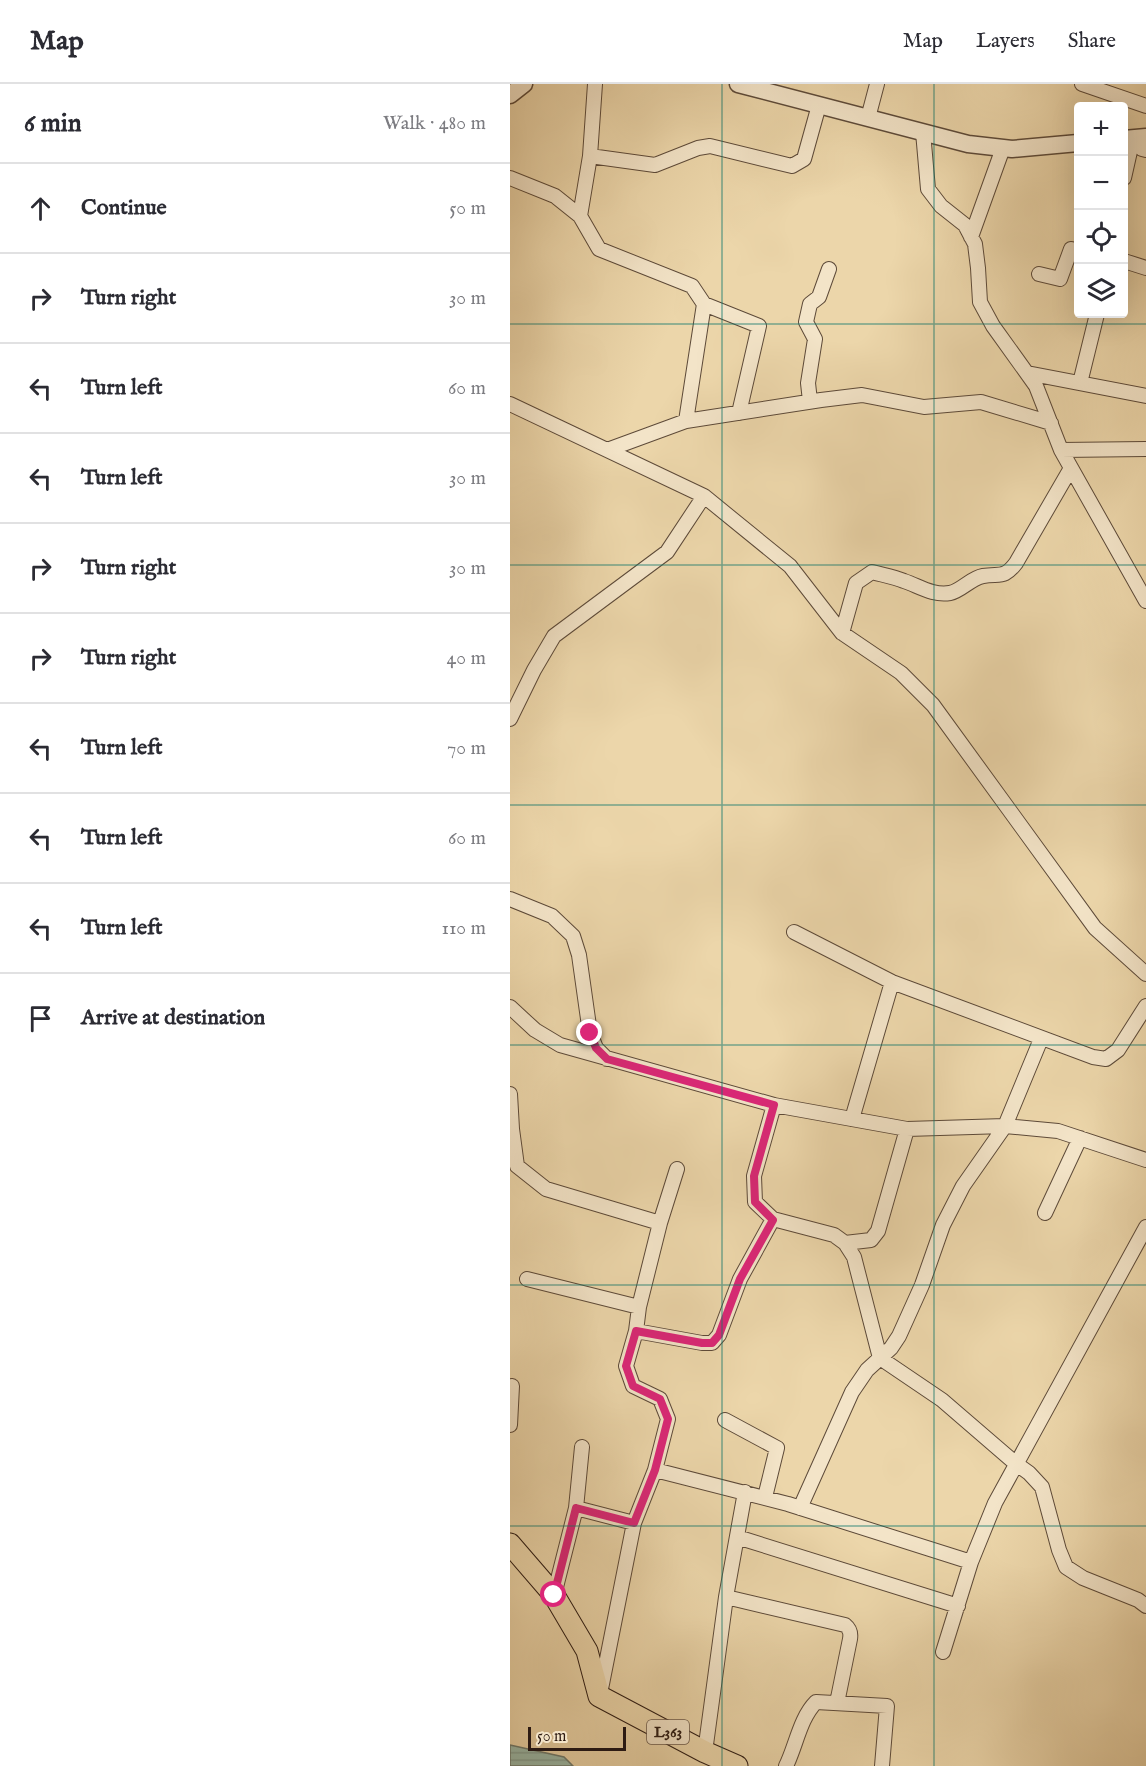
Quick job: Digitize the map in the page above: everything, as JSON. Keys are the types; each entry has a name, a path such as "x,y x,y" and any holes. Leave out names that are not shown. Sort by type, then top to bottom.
{"main road":[{"path":"510,1544 554,1595 588,1651 599,1696"},
{"name":"L363","path":"599,1696 705,1752 737,1766"}],"street":[{"path":"510,95 524,84"},
{"path":"580,216 590,156 595,84"},
{"path":"738,84 968,144 1012,149 1074,143"},
{"path":"868,118 877,84"},
{"path":"1082,84 1146,106"},
{"path":"590,156 655,165 698,148 710,147 792,166 804,159 819,105"},
{"path":"923,132 928,189 941,206 965,225 975,244 980,302 993,326 1036,386 1061,450 1146,601"},
{"path":"1134,138 1142,149 1146,150"},
{"path":"1128,162 1134,138"},
{"path":"971,237 1003,148"},
{"path":"510,178 555,196 580,216 599,249 692,286 704,304 759,326 739,413"},
{"path":"1040,274 1060,279 1071,249 1074,250"},
{"path":"1128,262 1146,268"},
{"path":"810,401 808,383 815,339 806,322 810,304 819,297 829,269"},
{"path":"686,421 704,304"},
{"path":"1080,383 1096,318"},
{"path":"1027,373 1146,396"},
{"path":"607,450 686,421 862,395 924,407 981,402 1051,423"},
{"path":"510,404 704,496 790,566 842,633 901,673 933,705 1095,928 1146,974"},
{"path":"1061,450 1146,449"},
{"path":"842,633 856,583 872,572 903,580 936,593 952,593 982,576 998,576 1010,572 1071,468"},
{"path":"510,719 554,636 667,552 704,496"},
{"path":"510,899 552,916 573,936 579,955 590,1033 596,1048 607,1059"},
{"path":"794,932 892,982 1093,1057 1106,1059 1118,1050 1146,1006"},
{"path":"852,1119 892,982"},
{"path":"510,1007 535,1030 560,1045 774,1105 907,1129 1005,1126 1058,1131 1146,1160"},
{"path":"800,1508 852,1392 867,1370 891,1348 899,1336 922,1285 943,1226 963,1186 1005,1126 1041,1039"},
{"path":"510,1094 517,1166 546,1189 660,1223"},
{"path":"774,1105 754,1176 755,1202 773,1220 834,1235 845,1244 854,1257 880,1358 942,1400 1029,1473 1042,1487 1059,1550 1066,1567 1083,1578 1138,1600 1146,1606"},
{"path":"845,1244 871,1240 878,1231 907,1129"},
{"path":"1045,1213 1080,1138"},
{"path":"599,1696 634,1523 655,1470 668,1419 660,1399 633,1386 626,1366 660,1223 677,1169"},
{"path":"636,1331 712,1343 719,1335 740,1279 773,1220"},
{"path":"943,1652 971,1562 994,1503 1146,1227"},
{"path":"527,1279 639,1307"},
{"path":"510,1425 512,1386"},
{"path":"725,1420 777,1448 765,1497"},
{"path":"554,1595 576,1508 582,1447"},
{"path":"655,1470 745,1491 971,1562"},
{"path":"705,1752 726,1597 745,1491"},
{"path":"576,1508 634,1523"},
{"path":"736,1538 958,1606"},
{"path":"726,1597 845,1625 851,1632 837,1703"},
{"path":"786,1766 809,1709 816,1702 887,1706 882,1766"}],"shaded area":[{"path":"510,1745 564,1757 573,1766 510,1766"}],"route":[{"path":"554,1595 576,1508 634,1523 655,1470 668,1419 660,1399 633,1386 626,1366 636,1331 712,1343 719,1335 740,1279 773,1220 755,1202 754,1176 774,1105 607,1059 596,1048 590,1033"}]}
